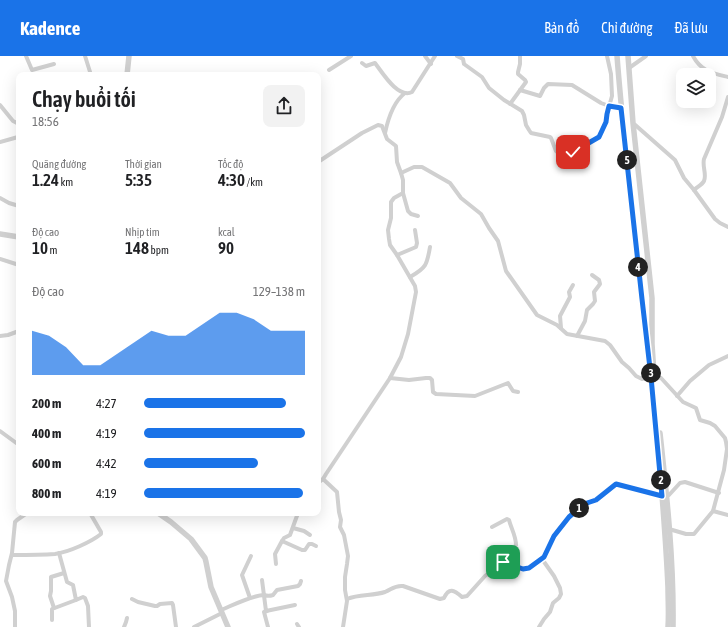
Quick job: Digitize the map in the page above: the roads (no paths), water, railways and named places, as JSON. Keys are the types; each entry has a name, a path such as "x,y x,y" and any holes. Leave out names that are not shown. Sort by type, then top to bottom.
{"street":[{"path":"26,56 33,71 54,64"},
{"path":"85,56 90,72"},
{"path":"127,72 129,56"},
{"path":"329,70 351,56"},
{"path":"425,56 431,64"},
{"path":"362,63 366,66 375,63 399,90 405,93 411,93 435,56"},
{"path":"457,56 463,59 465,65 482,78 489,88 523,113 529,130 532,133 550,137 556,152 562,156 573,152 599,137 606,122 612,96 611,74 607,56"},
{"path":"510,104 526,81 518,74 520,56"},
{"path":"617,56 621,108 642,299 653,377 664,496 668,627"},
{"path":"628,56 633,123 652,298 653,377"},
{"path":"629,68 646,56"},
{"path":"693,56 700,67 712,73 728,77"},
{"path":"520,90 540,96 548,84 572,85 609,106 621,108"},
{"path":"385,133 389,117 398,101 405,93"},
{"path":"694,190 702,184 704,180 704,159 722,117 728,96"},
{"path":"0,105 13,121 16,122"},
{"path":"633,123 671,155 677,163 684,178 715,219 728,226"},
{"path":"321,160 362,133 378,125 382,126 389,141 396,146 397,162 401,173 403,193 408,211 411,214 418,216"},
{"path":"0,142 16,138"},
{"path":"401,173 414,167 422,168 450,183 461,198 482,214 498,241 507,274 537,315 557,325 567,334 605,341 636,376 642,379 653,377 661,378 685,403 696,408 700,420 713,424 724,438 727,449 725,467 713,511 695,533 686,534 669,529"},
{"path":"343,627 347,599 345,590 345,576 348,556 344,535 340,527 342,520 339,512 338,494 336,490 323,479 390,378 402,353 408,334 416,292 415,286 389,242 388,230 391,218 391,202 394,198 403,193"},
{"path":"0,198 16,205"},
{"path":"397,255 416,247 417,243 415,230"},
{"path":"0,234 16,237"},
{"path":"410,277 424,267 428,258 430,247"},
{"path":"0,259 16,264"},
{"path":"577,336 586,319 586,312 594,302 594,292 600,284 599,280 592,275"},
{"path":"561,328 560,316 570,296 569,292 572,285"},
{"path":"0,336 16,332"},
{"path":"677,396 690,381 708,365 728,356"},
{"path":"390,378 409,380 430,378 432,380 433,392 436,394 475,396 508,383 513,391 518,392"},
{"path":"0,431 16,444"},
{"path":"503,562 526,569 529,568 544,557 554,536 569,517 583,504 596,500 616,484 664,496 669,495 680,483 685,482 718,493"},
{"path":"664,496 672,562 673,627"},
{"path":"713,511 728,515"},
{"path":"14,627 12,597 6,581 12,555 15,522 23,516"},
{"path":"12,555 59,553 91,540 101,534 101,531 92,516"},
{"path":"162,516 192,538 205,558 211,587 228,627"},
{"path":"276,564 276,554 282,541 290,535 297,516"},
{"path":"347,599 383,592 399,586 403,586 440,600 444,598 448,591 451,590 462,597 465,596 485,576 503,562 516,544 510,520 507,519 492,527"},
{"path":"293,528 304,531 310,535"},
{"path":"282,541 302,550 305,550 309,544 316,546"},
{"path":"59,553 67,582 73,585 76,600"},
{"path":"250,598 242,575 251,556"},
{"path":"539,627 561,594 560,588 554,576 542,559"},
{"path":"54,608 50,596 51,577 64,573"},
{"path":"262,580 267,611"},
{"path":"194,627 250,598 264,595 273,596 277,590 298,586 301,581"},
{"path":"52,620 51,610 83,597 85,598 88,606 88,627"},
{"path":"132,599 155,606 172,603 176,627"},
{"path":"268,627 264,612 276,608 295,605"},
{"path":"124,627 127,618"}]}
